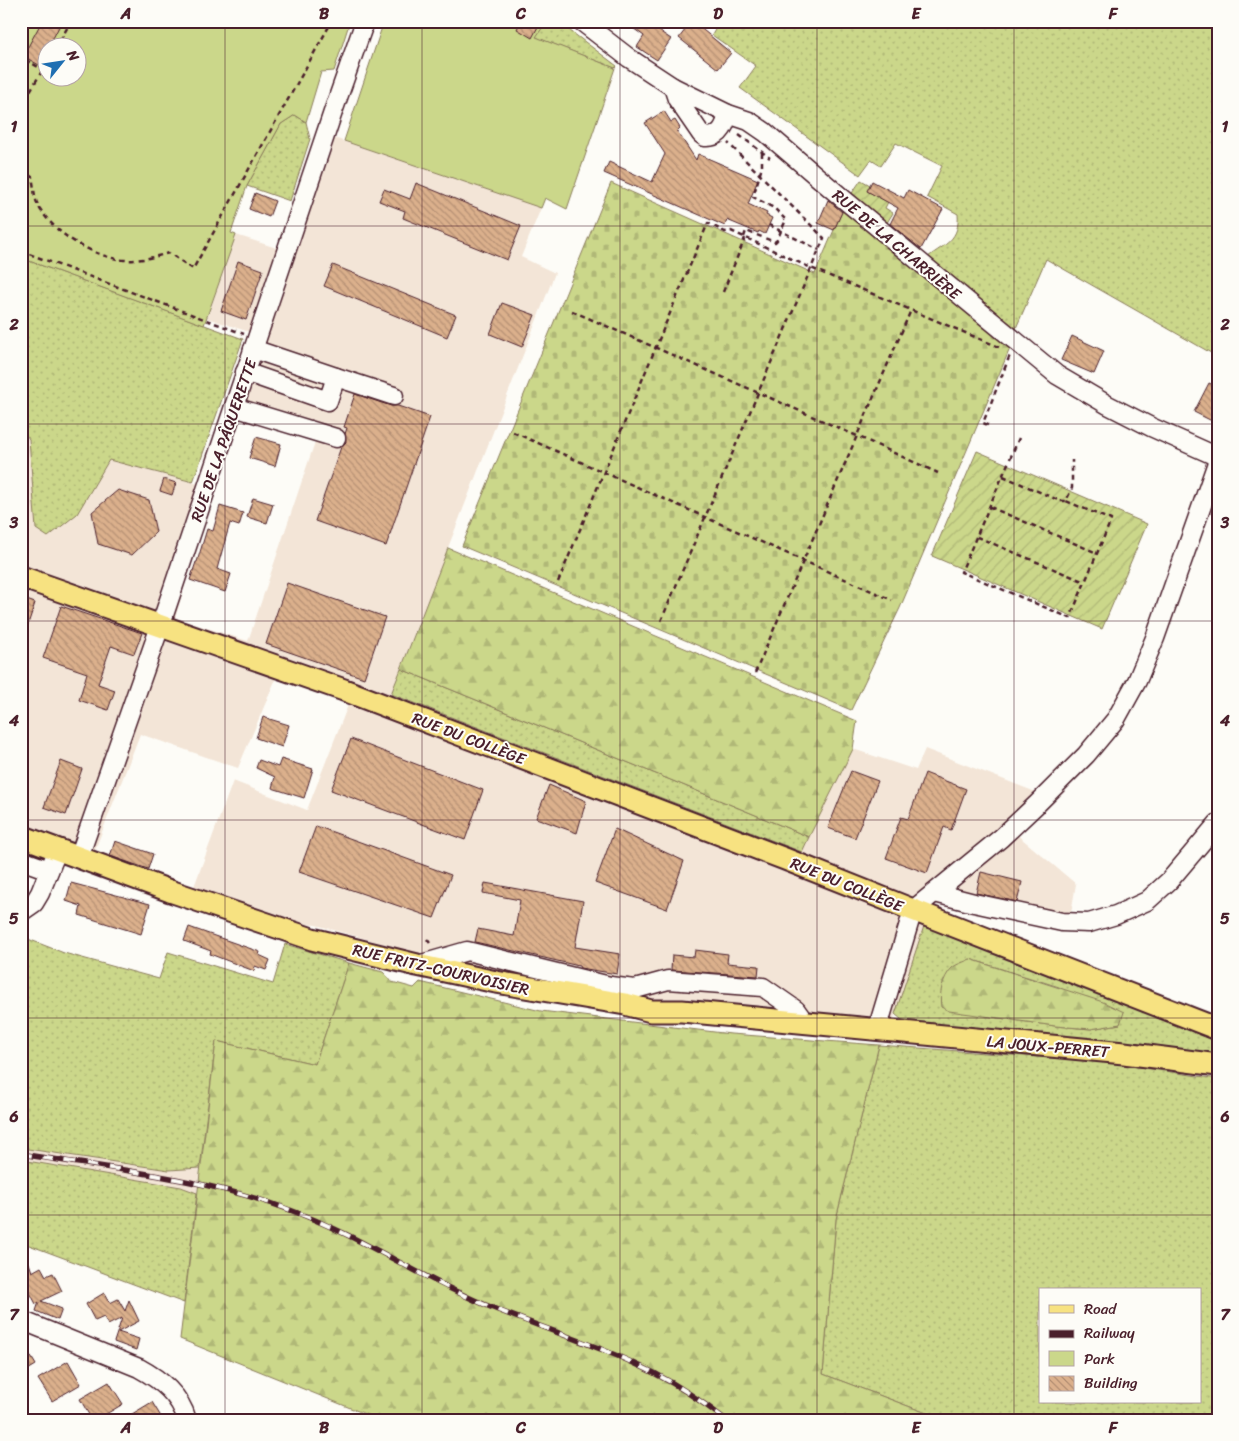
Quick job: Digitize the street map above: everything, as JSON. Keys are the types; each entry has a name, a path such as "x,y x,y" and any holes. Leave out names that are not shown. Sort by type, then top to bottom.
{"main road":[{"name":"RUE DU COLLÈGE","path":"21,577 344,690 776,855 913,910"},
{"name":"RUE FRITZ-COURVOISIER","path":"21,836 312,939 417,965 514,986 610,994 651,1011 682,1011 877,1030"},
{"path":"913,910 1218,1029"},
{"name":"LA JOUX-PERRET","path":"877,1030 1124,1053 1218,1066"}],"street":[{"name":"RUE DE LA PÂQUERETTE","path":"79,858 160,626 365,21"},
{"name":"RUE DE LA CHARRIÈRE","path":"581,21 629,58 673,87 728,114 749,121 764,132 1057,375 1108,405 1218,459"},
{"path":"673,87 677,99 700,134 705,137 716,136 726,123 728,114"},
{"path":"255,344 336,377 394,396"},
{"path":"245,372 328,400 336,377"},
{"path":"234,406 336,438"},
{"path":"877,1030 913,910 1001,838 1086,755 1116,719 1137,681 1155,638 1218,459"},
{"path":"935,893 1062,922 1089,923 1116,915 1147,901 1169,882 1218,823"},
{"path":"21,912 34,903 58,850"},
{"path":"21,860 49,870"},
{"path":"610,994 668,980 763,987 796,1010 806,1024"},
{"path":"21,1320 152,1375 173,1394 184,1410 187,1420"}],"path":[{"path":"21,27 25,21"},
{"path":"62,38 72,21"},
{"path":"305,26 308,21"},
{"path":"21,170 32,177 37,203 53,225 73,241 98,254 123,260 144,260 169,253 193,269 332,21"},
{"path":"21,52 22,58 38,68"},
{"path":"21,106 38,77"},
{"path":"661,621 824,238 725,140"},
{"path":"723,292 746,231 775,242 786,220 774,208 753,197 762,167 762,152"},
{"path":"558,582 708,224 725,232 731,231 811,268 1002,349"},
{"path":"769,225 819,250"},
{"path":"21,251 255,344"},
{"path":"755,673 911,310"},
{"path":"572,311 938,473"},
{"path":"988,425 982,423 1011,354"},
{"path":"513,432 892,600"},
{"path":"1003,476 1060,501 1066,501 1111,520 1070,618 962,572 1019,438"},
{"path":"1066,501 1072,488 1072,460"},
{"path":"990,507 1097,553"},
{"path":"977,537 1085,582"}],"shaded area":[{"path":"334,138 541,208 521,257 555,273 391,694 801,852 853,749 916,770 925,749 1051,798 1015,833 1076,884 1068,931 932,903 893,1021 629,1000 448,962 316,925 290,923 192,892 233,781 307,810 350,700 277,676 238,768 140,734 93,855 21,828 21,428 29,439 36,528 77,513 109,460 214,488 175,618 248,641 315,442 240,416 267,338 207,318 236,235 295,254"},
{"path":"21,1148 169,1170 200,1168 197,1193 181,1187 21,1160"}],"green space":[{"path":"21,21 350,21 334,71 321,72 306,122 295,115 281,124 247,186 231,233 236,235 204,325 21,258"},
{"path":"384,21 547,21 536,37 615,68 567,209 545,198 541,208 344,141"},
{"path":"547,21 557,21 617,66 615,68 535,37"},
{"path":"720,21 1218,21 1218,357 1046,259 1013,335 928,257 945,245 957,230 958,214 927,197 942,166 896,143 881,166 871,160 860,175 740,88 756,66 712,35"},
{"path":"295,115 306,122 310,139 290,201 247,186 281,124"},
{"path":"861,180 870,185 867,191 888,202 885,208 893,213 883,229 848,199"},
{"path":"611,183 815,274 844,207 1011,346 900,608 851,710 462,546"},
{"path":"21,258 243,339 193,482 109,460 77,514 48,537 36,529 29,439 21,428"},
{"path":"977,451 1147,524 1102,629 932,556"},
{"path":"448,548 857,721 853,749 809,837 401,669"},
{"path":"401,669 809,837 802,852 391,694"},
{"path":"925,923 1218,1037 1218,1054 1147,1044 918,1023 902,1020 895,1014","holes":["970,959 1059,987 1120,1024 1091,1029 985,1016"]},
{"path":"21,928 28,939 64,953 159,979 168,952 273,984 285,944 349,963 315,1064 216,1041 200,1168 169,1170 21,1148"},
{"path":"970,959 1103,1002 1124,1012 1120,1024 1091,1029 1055,1026 949,1011 941,1007 940,997 946,976 954,967"},
{"path":"349,963 383,972 392,982 414,988 420,982 541,1011 731,1034 879,1045 836,1219 823,1374 945,1420 380,1420 180,1339 216,1041 315,1064"},
{"path":"879,1045 1104,1062 1218,1079 1218,1420 945,1420 823,1374 836,1219"},
{"path":"21,1160 181,1187 197,1193 184,1303 21,1242"}],"building":[{"path":"42,21 62,21 53,38 38,38 38,64 23,56"},
{"path":"521,21 541,21 532,38 517,29"},
{"path":"623,21 644,21 671,39 657,60 637,47 644,36"},
{"path":"692,21 731,53 718,69 679,38"},
{"path":"664,111 671,122 675,120 680,128 677,131 696,160 698,154 758,180 748,204 767,213 766,215 772,218 765,234 727,220 725,226 604,173 609,162 652,182 665,154 645,123"},
{"path":"872,181 904,198 908,190 943,209 921,249 890,224 898,208 867,191"},
{"path":"416,183 521,226 507,260 403,218 405,211 379,201 384,189 410,199"},
{"path":"255,193 275,201 269,217 249,209"},
{"path":"828,200 842,212 834,230 818,223"},
{"path":"238,261 263,270 246,320 221,311"},
{"path":"333,265 456,315 447,337 324,286"},
{"path":"502,303 535,315 522,347 490,334"},
{"path":"1072,336 1104,351 1094,374 1061,360"},
{"path":"1209,383 1218,387 1218,424 1194,412"},
{"path":"355,394 430,417 386,546 315,521 341,447 346,442 345,434 347,428 344,427"},
{"path":"256,437 281,444 275,466 249,458"},
{"path":"164,479 176,483 172,495 160,491"},
{"path":"118,490 149,500 156,532 132,555 98,544 92,512"},
{"path":"253,498 273,504 267,523 247,517"},
{"path":"220,506 243,513 239,526 230,523 217,569 231,574 225,592 190,580 207,529 213,531"},
{"path":"287,583 385,617 364,678 266,644"},
{"path":"21,598 35,603 23,639 21,639"},
{"path":"61,606 142,633 134,654 111,646 98,684 115,690 108,710 79,700 87,673 43,658"},
{"path":"263,717 289,725 282,747 256,738"},
{"path":"351,739 483,790 465,840 331,790"},
{"path":"281,759 313,769 304,798 272,788 275,777 256,768 259,760 278,767"},
{"path":"61,761 82,769 66,815 44,807"},
{"path":"851,771 878,781 855,838 828,828"},
{"path":"925,773 966,789 951,830 944,827 927,873 886,858 901,817 908,819"},
{"path":"549,785 586,801 577,833 536,818"},
{"path":"316,826 451,875 434,918 299,872"},
{"path":"615,829 684,861 667,909 595,883"},
{"path":"115,841 153,854 148,869 110,856"},
{"path":"981,872 1022,882 1017,902 976,893"},
{"path":"71,883 150,904 141,934 79,915 81,906 66,901"},
{"path":"485,883 583,901 575,947 620,954 617,974 580,968 579,966 475,942 478,929 514,936 520,900 483,893"},
{"path":"189,927 260,952 259,955 270,960 266,970 255,966 254,971 210,954 211,951 184,941"},
{"path":"695,950 728,954 727,963 759,966 758,976 671,970 672,955 694,957"},
{"path":"29,1263 32,1272 41,1267 46,1276 53,1273 62,1291 41,1301 62,1309 58,1320 36,1311 39,1302 36,1304 26,1285 21,1288 21,1267"},
{"path":"104,1293 110,1303 118,1299 125,1311 129,1300 139,1321 118,1332 139,1339 136,1350 114,1342 122,1318 108,1325 104,1317 95,1321 86,1304"},
{"path":"21,1340 36,1365 21,1374"},
{"path":"68,1361 81,1384 52,1401 38,1379"},
{"path":"109,1382 123,1404 96,1420 92,1420 80,1399"},
{"path":"152,1402 163,1420 122,1420"}],"railway":[{"path":"21,1154 191,1182 258,1199 290,1210 342,1232 467,1297 636,1364 701,1401 726,1420"}]}
